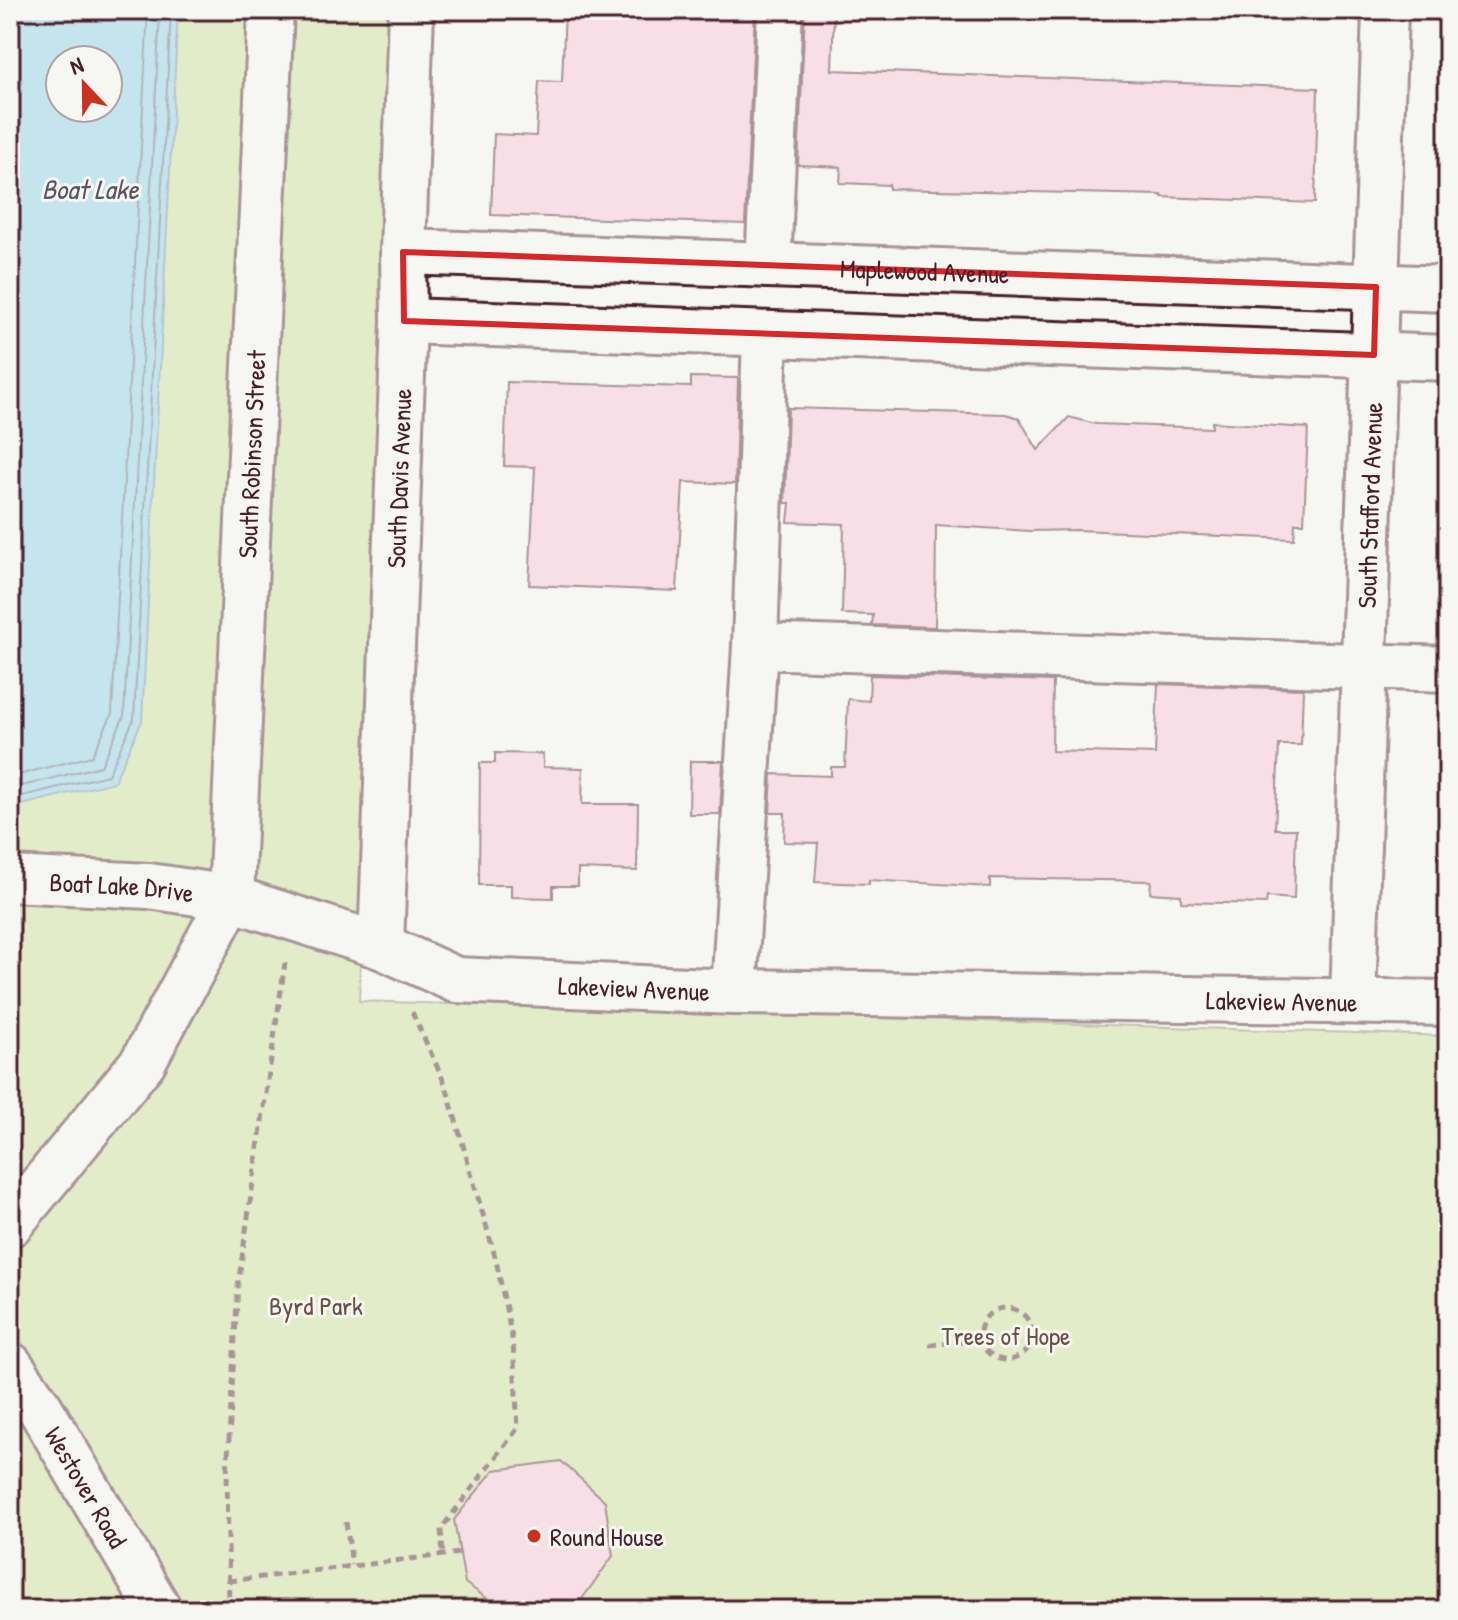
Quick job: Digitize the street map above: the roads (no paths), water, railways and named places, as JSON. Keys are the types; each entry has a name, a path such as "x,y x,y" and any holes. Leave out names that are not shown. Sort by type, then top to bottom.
{"street":[{"name":"South Robinson Street","path":"231,898 271,10"},
{"name":"South Davis Avenue","path":"381,946 404,321 403,252 411,10"},
{"path":"768,265 780,10"},
{"name":"South Stafford Avenue","path":"1353,1001 1385,10"},
{"name":"Maplewood Avenue","path":"403,252 1448,289"},
{"path":"404,321 1448,358"},
{"path":"734,992 755,646 765,334"},
{"path":"755,646 1448,669"},
{"name":"Boat Lake Drive","path":"10,879 149,886 231,898"},
{"name":"Lakeview Avenue","path":"231,898 381,946 456,980 734,992 1448,1003"},
{"path":"10,1224 143,1062 231,898"},
{"name":"Westover Road","path":"10,1365 40,1408 159,1610"}],"water":[{"name":"Boat Lake","path":"10,10 178,10 142,721 114,782 10,808"}],"place":[{"name":"Round House","path":"534,1536"}],"park label":[{"name":"Byrd Park","path":"316,1305"},
{"name":"Trees of Hope","path":"1006,1335"}]}
